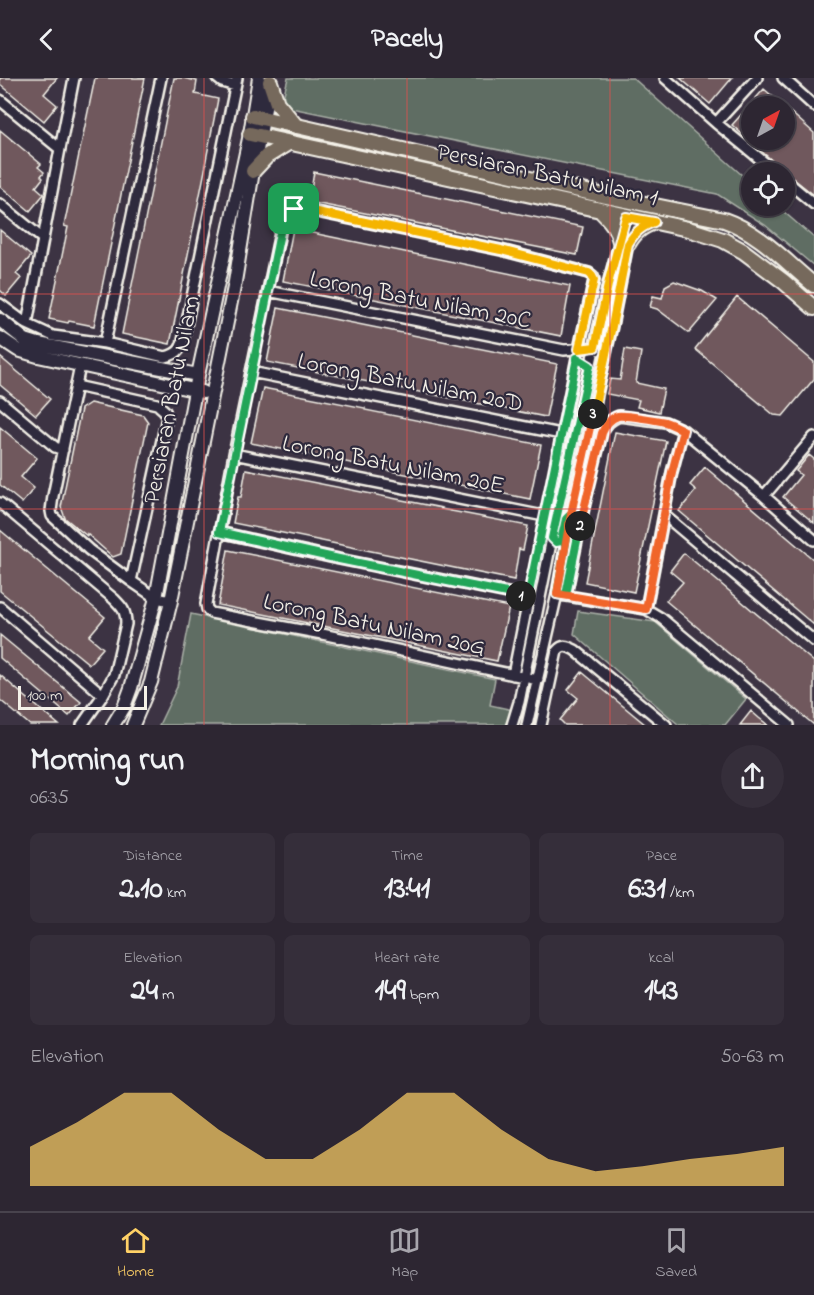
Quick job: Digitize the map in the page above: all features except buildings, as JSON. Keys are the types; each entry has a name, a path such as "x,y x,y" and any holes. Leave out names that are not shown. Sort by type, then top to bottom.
{"main road":[{"name":"Persiaran Batu Nilam","path":"113,725 124,707 131,688 156,598 198,375 267,79"},
{"path":"267,79 277,103 296,126"},
{"name":"Persiaran Batu Nilam 1","path":"258,117 596,194 724,220 749,231 814,285"},
{"name":"Persiaran Batu Nilam","path":"133,725 151,682 171,601 235,282 253,171 255,135"},
{"name":"Persiaran Batu Nilam 1","path":"255,135 688,229 723,240 743,250 814,308"},
{"path":"253,171 267,156 288,143"},
{"path":"596,194 623,207 630,216 645,210 670,210"},
{"path":"602,212 615,225 624,243 643,226 654,222"},
{"path":"783,281 814,301"},
{"path":"0,320 25,340 38,344 198,375"},
{"path":"0,338 26,353 213,395"},
{"path":"70,350 80,366"},
{"path":"80,366 95,355"}],"street":[{"path":"27,324 74,78"},
{"path":"105,343 160,78"},
{"path":"1,305 27,324 53,336 105,343 165,357 175,354 182,346 236,82 222,82 217,78"},
{"path":"665,78 765,162"},
{"path":"716,123 758,78"},
{"path":"783,78 814,106"},
{"path":"0,99 60,149"},
{"path":"795,188 814,204"},
{"path":"0,204 43,239"},
{"path":"513,675 594,280 589,273 501,250 302,209 289,210 282,223 219,532 528,597"},
{"path":"561,595 571,514 612,326 630,216"},
{"path":"512,725 516,717 552,538 609,280 624,243"},
{"name":"Lorong Batu Nilam 20C","path":"268,291 578,353 595,347"},
{"path":"595,347 599,352 592,387 595,404"},
{"path":"578,353 590,366"},
{"path":"80,366 53,496 52,516 89,550 131,582 156,598 171,601"},
{"name":"Lorong Batu Nilam 20D","path":"251,372 561,434"},
{"path":"76,386 157,404 165,411 167,417 131,582"},
{"path":"0,401 55,447 63,450"},
{"path":"527,725 602,433 612,419 619,416 647,419 665,422 683,430 814,540"},
{"path":"646,609 672,472 683,430"},
{"path":"764,496 814,437"},
{"name":"Lorong Batu Nilam 20E","path":"234,454 544,516"},
{"path":"0,503 114,599 126,615 114,675 82,725"},
{"path":"552,538 556,542 561,541 566,519 571,514"},
{"path":"664,515 814,641"},
{"name":"Lorong Batu Nilam 20G","path":"219,532 206,604 207,609 212,613 538,680"},
{"path":"561,595 646,609 661,618 789,725"},
{"path":"0,607 103,695"},
{"path":"543,724 557,651 561,646 565,646 575,650 666,725"}],"green space":[{"path":"288,78 633,78 741,174 741,210 717,194 281,106"},
{"path":"751,216 789,216 814,238 814,266"},
{"path":"578,611 655,622 746,699 725,725 679,725 574,634"},
{"path":"191,614 495,679 490,705 513,710 505,725 159,725 177,687"}],"route":[{"path":"294,209 289,210 282,223 219,532 528,597 577,358 590,366 552,538 556,542 561,541 566,519 571,514 557,594 566,595 584,507 606,425 619,416 665,422 683,430 672,472 646,609 557,594 571,514 628,244 633,235 643,226 654,222 626,217 609,280 595,347 579,349 594,280 589,273 501,250 294,209"}]}
